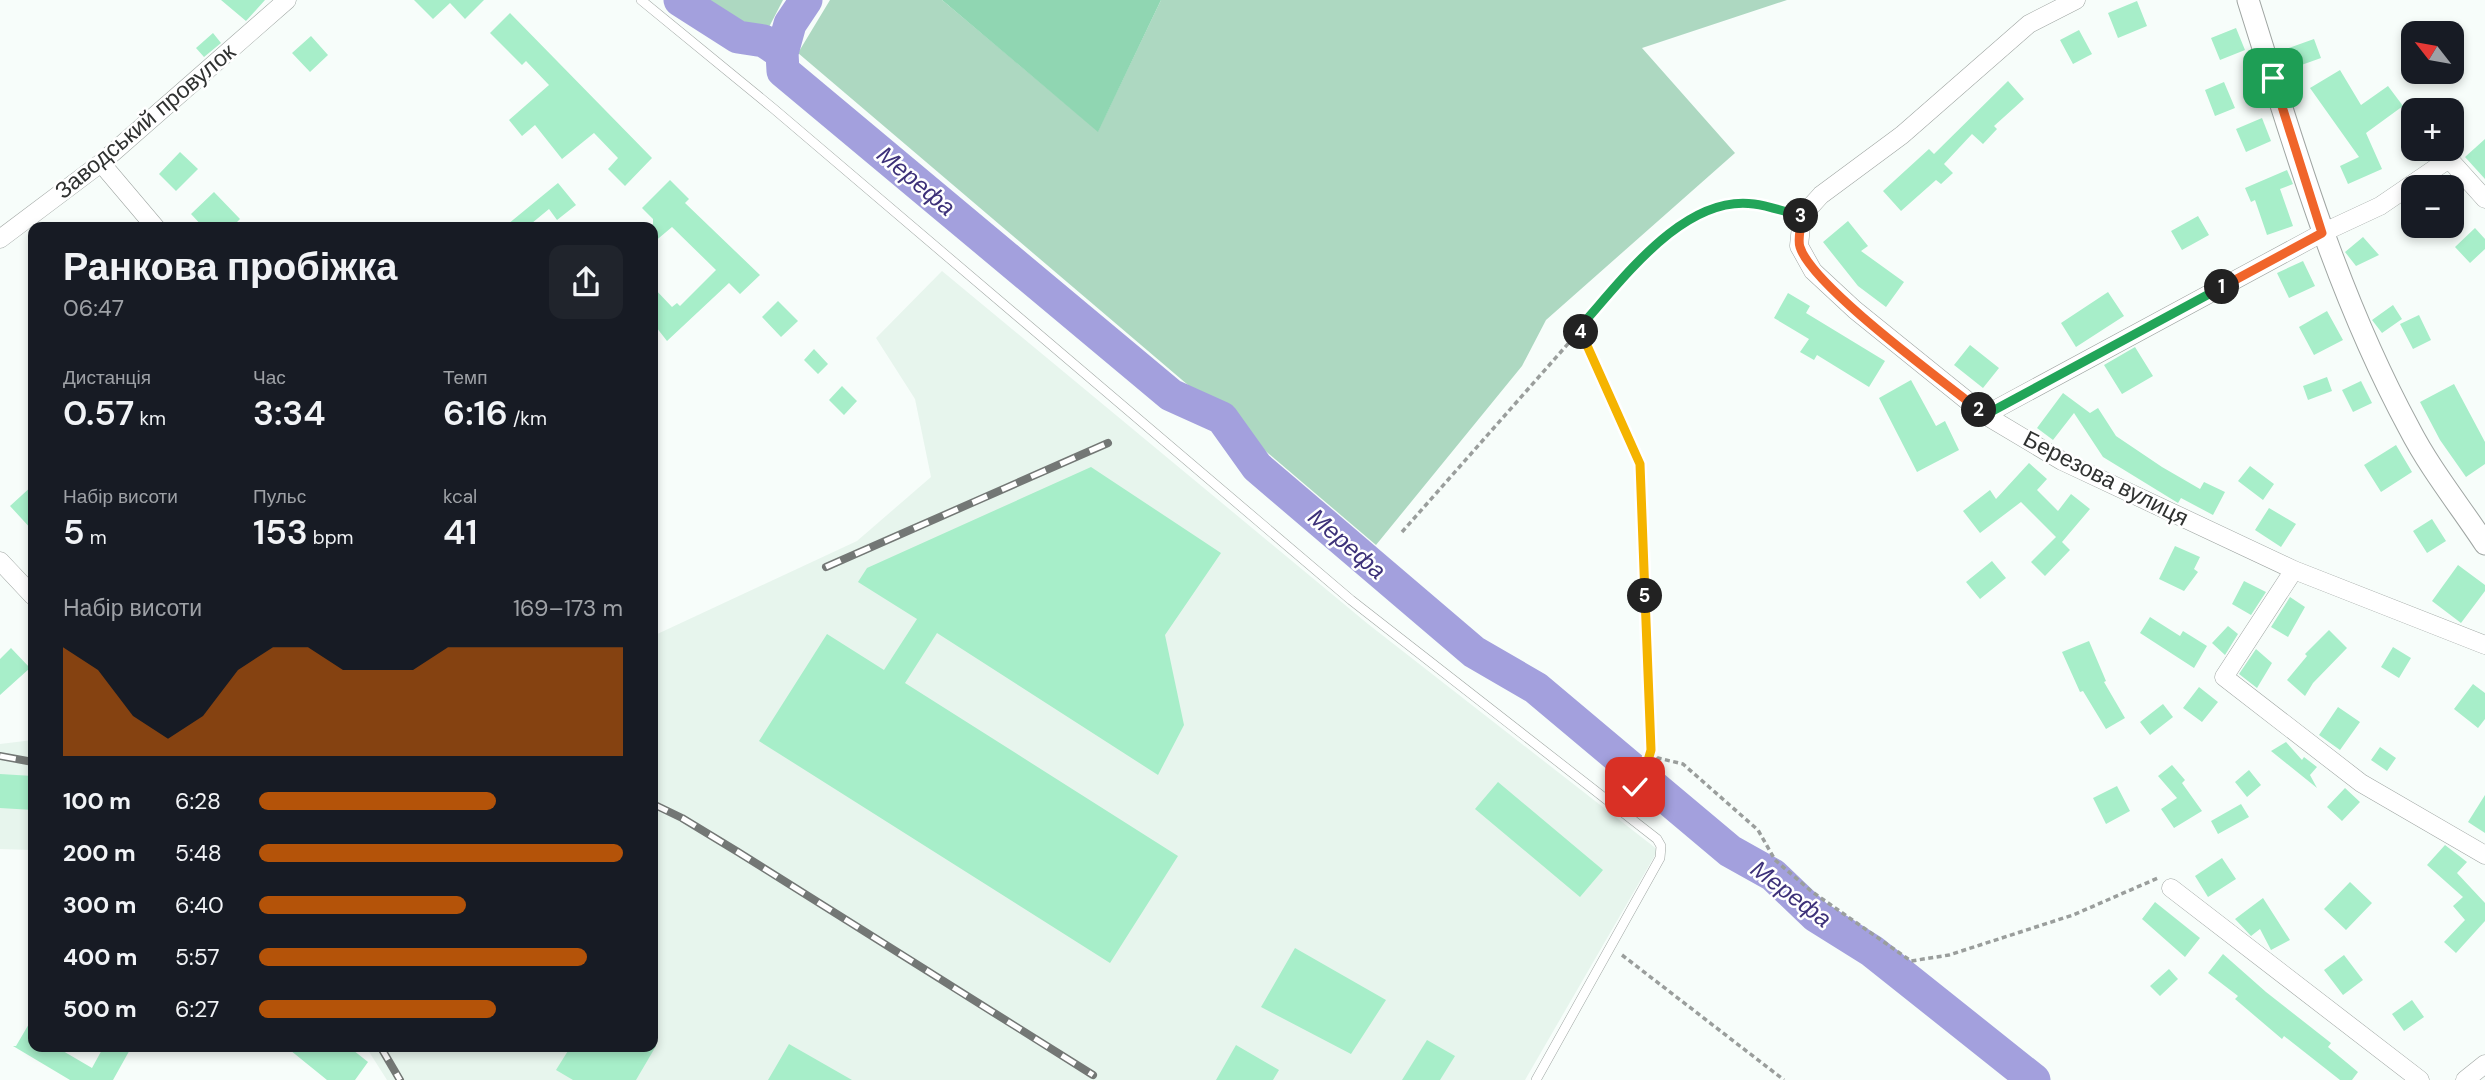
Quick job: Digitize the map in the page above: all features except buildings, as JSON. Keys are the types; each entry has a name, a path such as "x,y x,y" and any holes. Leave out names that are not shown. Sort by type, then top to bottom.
{"street":[{"name":"Заводський провулок","path":"0,239 101,163 287,0"},
{"path":"1802,216 1821,195 1902,135 2029,24 2076,0"},
{"path":"2248,0 2322,233 2361,331 2410,430 2485,544"},
{"path":"1985,415 2322,233 2380,206 2449,159 2485,199"},
{"path":"101,163 151,222"},
{"name":"Березова вулиця","path":"1802,216 1799,246 1813,271 1856,310 1985,415 2062,461 2294,570 2485,645"},
{"path":"0,561 28,591"},
{"path":"2294,570 2224,677 2361,783 2485,855"},
{"path":"2171,888 2420,1080"},
{"path":"2465,1080 2485,1064"}],"lane":[{"path":"641,0 774,109 1351,600 1657,839 1661,846 1660,858 1536,1080"}],"path":[{"path":"1402,532 1664,234 1716,208 1752,203 1802,216"},
{"path":"1579,328 1640,464 1651,750 1645,771"},
{"path":"1635,787 1645,771 1658,758 1683,764 1758,830 1774,860 1811,891 1911,961 1949,955 2073,915 2157,877 2171,888"},
{"path":"1611,947 1784,1080"}],"shaded area":[{"path":"942,271 1368,624 1658,850 1525,1080 387,1080 369,1052 658,1052 658,634 857,541 931,477 915,399 876,338"},
{"path":"28,741 28,850 0,849 0,744"}],"green space":[{"path":"702,0 783,0 768,29 734,28"},
{"path":"830,0 942,0 1098,131 1161,0 1787,0 1642,48 1735,153 1546,320 1522,366 1376,545 798,53"},
{"path":"942,0 1161,0 1098,132"}],"waterway":[{"name":"Мерефа","path":"680,0 738,37 764,41 782,53 783,71 1171,395 1222,418 1257,467 1474,652 1536,688 1730,851 1773,875 1816,916 1872,951 2034,1080"},
{"path":"782,53 790,24 806,0"}],"railway":[{"path":"826,567 1108,443"},
{"path":"0,756 28,761"},
{"path":"658,806 738,852 1093,1075"},
{"path":"384,1052 400,1080"}],"route":[{"path":"1635,787 1645,771 1651,750 1640,464 1579,328 1664,234 1716,208 1752,203 1802,216 1799,246 1813,271 1856,310 1985,415 2322,233 2273,78"}]}
